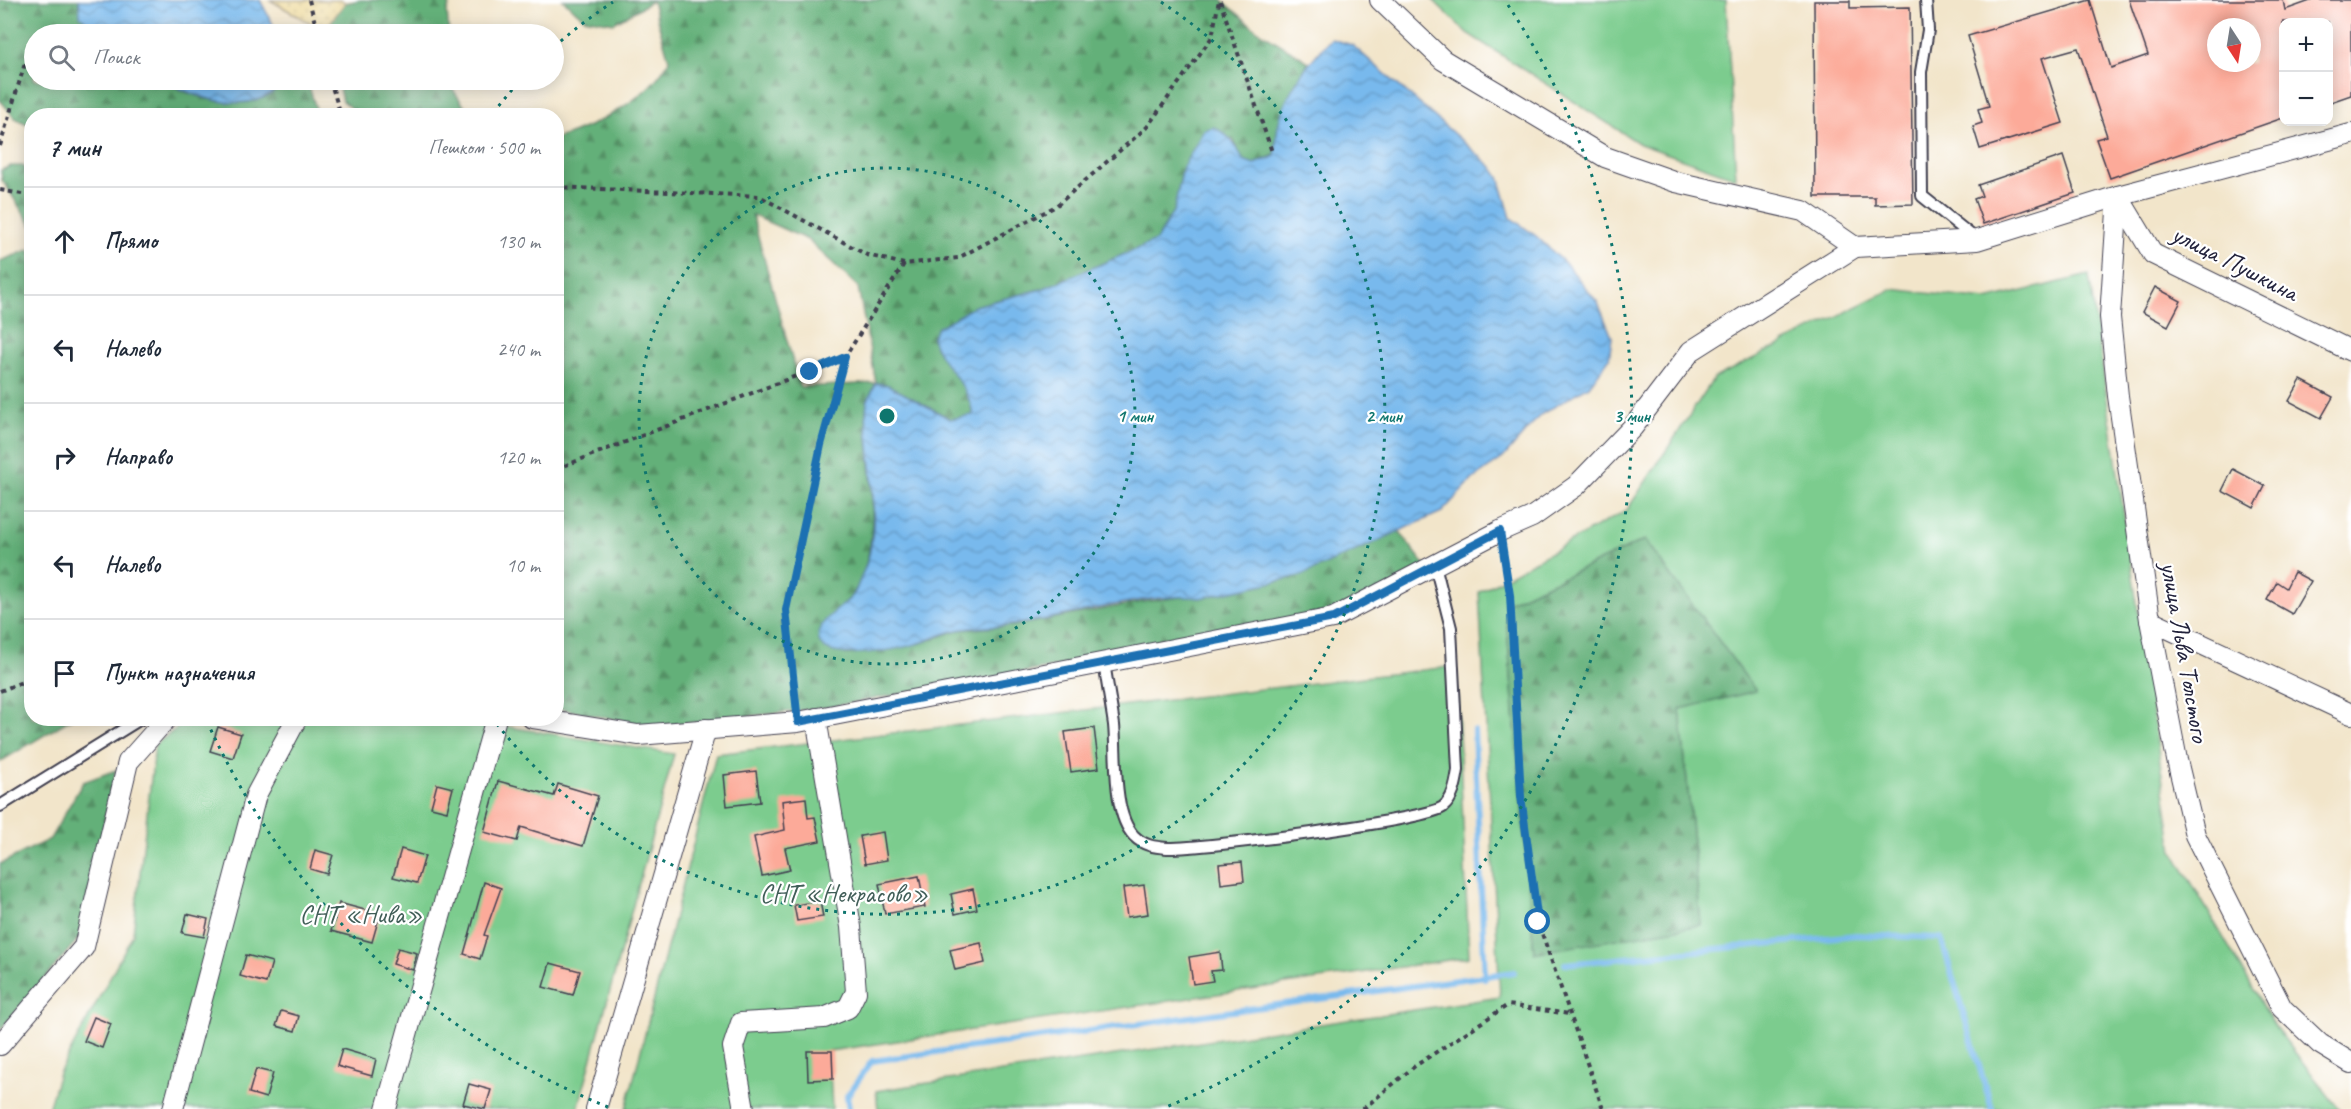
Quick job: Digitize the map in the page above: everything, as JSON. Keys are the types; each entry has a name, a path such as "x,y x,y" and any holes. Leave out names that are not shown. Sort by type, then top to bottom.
{"street":[{"path":"1380,0 1443,60 1605,157 1676,182 1803,212 1855,247"},
{"path":"564,723 638,735 807,720 1334,618 1500,531 1532,517 1576,486 1633,427 1691,351 1855,247 1977,240 2118,196 2351,134"},
{"name":"улица Пушкина","path":"2118,196 2152,254 2351,351"},
{"name":"улица Льва Толстого","path":"2118,196 2110,317 2150,620 2176,760 2195,835 2282,1008 2320,1044 2351,1063"},
{"path":"2150,620 2351,714"},
{"path":"744,1109 733,1047 741,1023 824,1018 848,1008 856,992 851,927 807,720"},
{"path":"0,1045 84,947 128,762 160,726"},
{"path":"172,1109 256,795 293,726"},
{"path":"386,1109 494,726"},
{"path":"596,1109 706,729"}],"lane":[{"path":"1926,0 1928,30 1921,72 1922,196 1977,240"},
{"path":"1104,662 1113,724 1119,798 1126,822 1133,835 1147,846 1169,848 1288,835 1417,815 1442,807 1455,789 1458,770 1453,646 1435,565"},
{"path":"0,806 129,726"}],"path":[{"path":"309,0 315,24"},
{"path":"1219,0 1272,152"},
{"path":"564,187 759,196 867,255 904,264 958,258 1056,206 1147,128 1212,37 1219,0"},
{"path":"0,146 24,67"},
{"path":"333,90 339,108"},
{"path":"0,190 24,194"},
{"path":"807,720 786,610 821,445 845,357 904,264"},
{"path":"564,466 845,357"},
{"path":"1500,531 1510,595 1521,796 1538,922 1604,1109"},
{"path":"0,691 24,681"},
{"path":"1363,1109 1415,1066 1508,1005 1569,1014"}],"green space":[{"path":"0,0 79,0 78,6 90,24 24,24 24,90 182,90 219,101 260,90 310,90 316,108 24,108 24,122 15,118 0,100"},
{"path":"361,0 451,0 447,12 448,24 329,24 345,3"},
{"path":"563,0 1222,0 1257,30 1309,62 1286,106 1279,128 1275,155 1254,164 1243,160 1233,139 1183,167 1174,210 1156,241 1042,289 975,306 935,347 968,392 973,415 951,419 888,385 876,383 867,402 866,413 872,506 869,553 863,575 853,594 821,627 918,644 958,630 1012,626 1142,602 1188,596 1200,598 1300,576 1399,531 1431,573 1308,622 822,708 653,727 564,709 564,136 604,118 636,98 661,74 669,60 652,1 614,23 584,18","holes":["752,215 808,240 858,287 876,383 800,387"]},
{"path":"1433,0 1726,0 1736,178 1640,144 1467,33"},
{"path":"339,90 453,90 465,108 352,108 342,101"},
{"path":"11,166 24,167 24,214 2,180 1,170"},
{"path":"24,252 24,726 59,726 0,762 0,261"},
{"path":"2089,275 2173,851 2276,1028 2339,1109 878,1109 876,1091 1500,997 1479,592 1627,510 1714,378 1892,289 1986,300","holes":["1645,540 1755,691 1680,709 1701,925 1534,952 1505,604"]},
{"path":"1645,540 1756,691 1680,709 1701,925 1534,953 1505,604"},
{"name":"СНТ «Некрасово»","path":"1456,666 1469,957 829,1051 832,1109 626,1109 716,754"},
{"name":"СНТ «Нива»","path":"180,726 504,726 674,754 578,1109 48,1109 59,1073 133,934 155,745"},
{"path":"116,770 80,937 0,1030 0,864 50,839 83,782"}],"sand":[{"path":"270,0 342,0 345,3 329,24 312,24"}],"water":[{"path":"79,0 260,0 273,24 89,24 80,16"},
{"path":"1331,39 1352,45 1492,167 1499,177 1511,218 1536,236 1567,265 1598,303 1612,337 1609,359 1589,386 1540,415 1503,458 1473,479 1442,512 1300,576 1200,598 1156,598 1034,622 948,632 897,649 848,654 824,648 819,640 821,627 830,615 853,595 869,553 873,493 866,413 867,402 876,383 888,385 950,419 973,415 970,402 960,383 936,349 932,338 937,328 975,306 1042,289 1156,241 1174,210 1183,167 1204,130 1214,127 1228,137 1243,160 1254,164 1275,156 1278,126 1287,99 1314,57"},
{"path":"183,90 275,90 259,100 243,103 209,99"}],"building":[{"path":"2090,0 2111,68 2148,55 2129,0 2283,0 2285,10 2313,0 2351,0 2351,95 2333,101 2333,18 2279,18 2279,119 2110,178 2096,139 2107,136 2078,48 2042,58 2063,123 1980,149 1973,126 1982,123 1978,109 1989,106 1968,36"},
{"path":"1814,1 1850,1 1850,8 1910,7 1913,204 1875,205 1875,197 1815,197"},
{"path":"2063,156 2075,193 1983,224 1974,199 1982,196 1978,185"},
{"path":"2155,287 2181,301 2168,326 2142,312"},
{"path":"2301,380 2333,397 2321,418 2289,401"},
{"path":"2233,469 2265,486 2254,508 2222,491"},
{"path":"2294,572 2311,581 2292,614 2267,600 2277,582 2286,588"},
{"path":"218,727 241,734 233,758 210,751"},
{"path":"1094,728 1099,768 1071,772 1065,732"},
{"path":"756,771 760,802 727,806 724,775"},
{"path":"498,781 554,796 558,784 598,796 583,846 521,827 517,841 484,832"},
{"path":"437,784 453,788 447,811 431,807"},
{"path":"806,798 808,818 815,817 820,841 785,848 790,870 762,876 754,837 785,830 782,801"},
{"path":"883,832 887,860 865,864 860,836"},
{"path":"401,849 425,856 417,883 393,877"},
{"path":"315,850 333,855 327,874 310,869"},
{"path":"1242,862 1244,881 1221,884 1219,864"},
{"path":"919,876 925,907 885,914 879,884"},
{"path":"484,882 501,888 484,935 487,936 480,959 464,954"},
{"path":"1144,885 1148,914 1127,917 1123,888"},
{"path":"973,889 977,909 955,914 951,894"},
{"path":"820,901 823,917 797,921 794,905"},
{"path":"339,903 380,914 372,942 331,931"},
{"path":"187,914 208,919 204,937 182,933"},
{"path":"981,943 985,963 955,970 950,950"},
{"path":"398,948 417,953 413,970 393,964"},
{"path":"1220,952 1222,970 1211,971 1213,981 1193,984 1189,957"},
{"path":"246,955 272,962 266,983 240,976"},
{"path":"550,963 580,971 573,995 543,987"},
{"path":"281,1011 299,1016 295,1031 276,1026"},
{"path":"94,1017 111,1024 102,1048 84,1041"},
{"path":"342,1049 376,1059 372,1076 337,1066"},
{"path":"807,1051 832,1051 833,1079 808,1080"},
{"path":"256,1069 273,1073 266,1098 249,1093"},
{"path":"469,1084 491,1090 485,1109 463,1104"}],"waterway":[{"path":"1474,731 1485,978"},
{"path":"1565,964 1856,935 1941,938 1992,1109"},
{"path":"849,1109 847,1096 872,1061 1514,972"}],"route":[{"path":"810,372 845,357 821,445 786,610 798,722 1334,618 1500,531 1510,595 1521,796 1538,922"}]}
